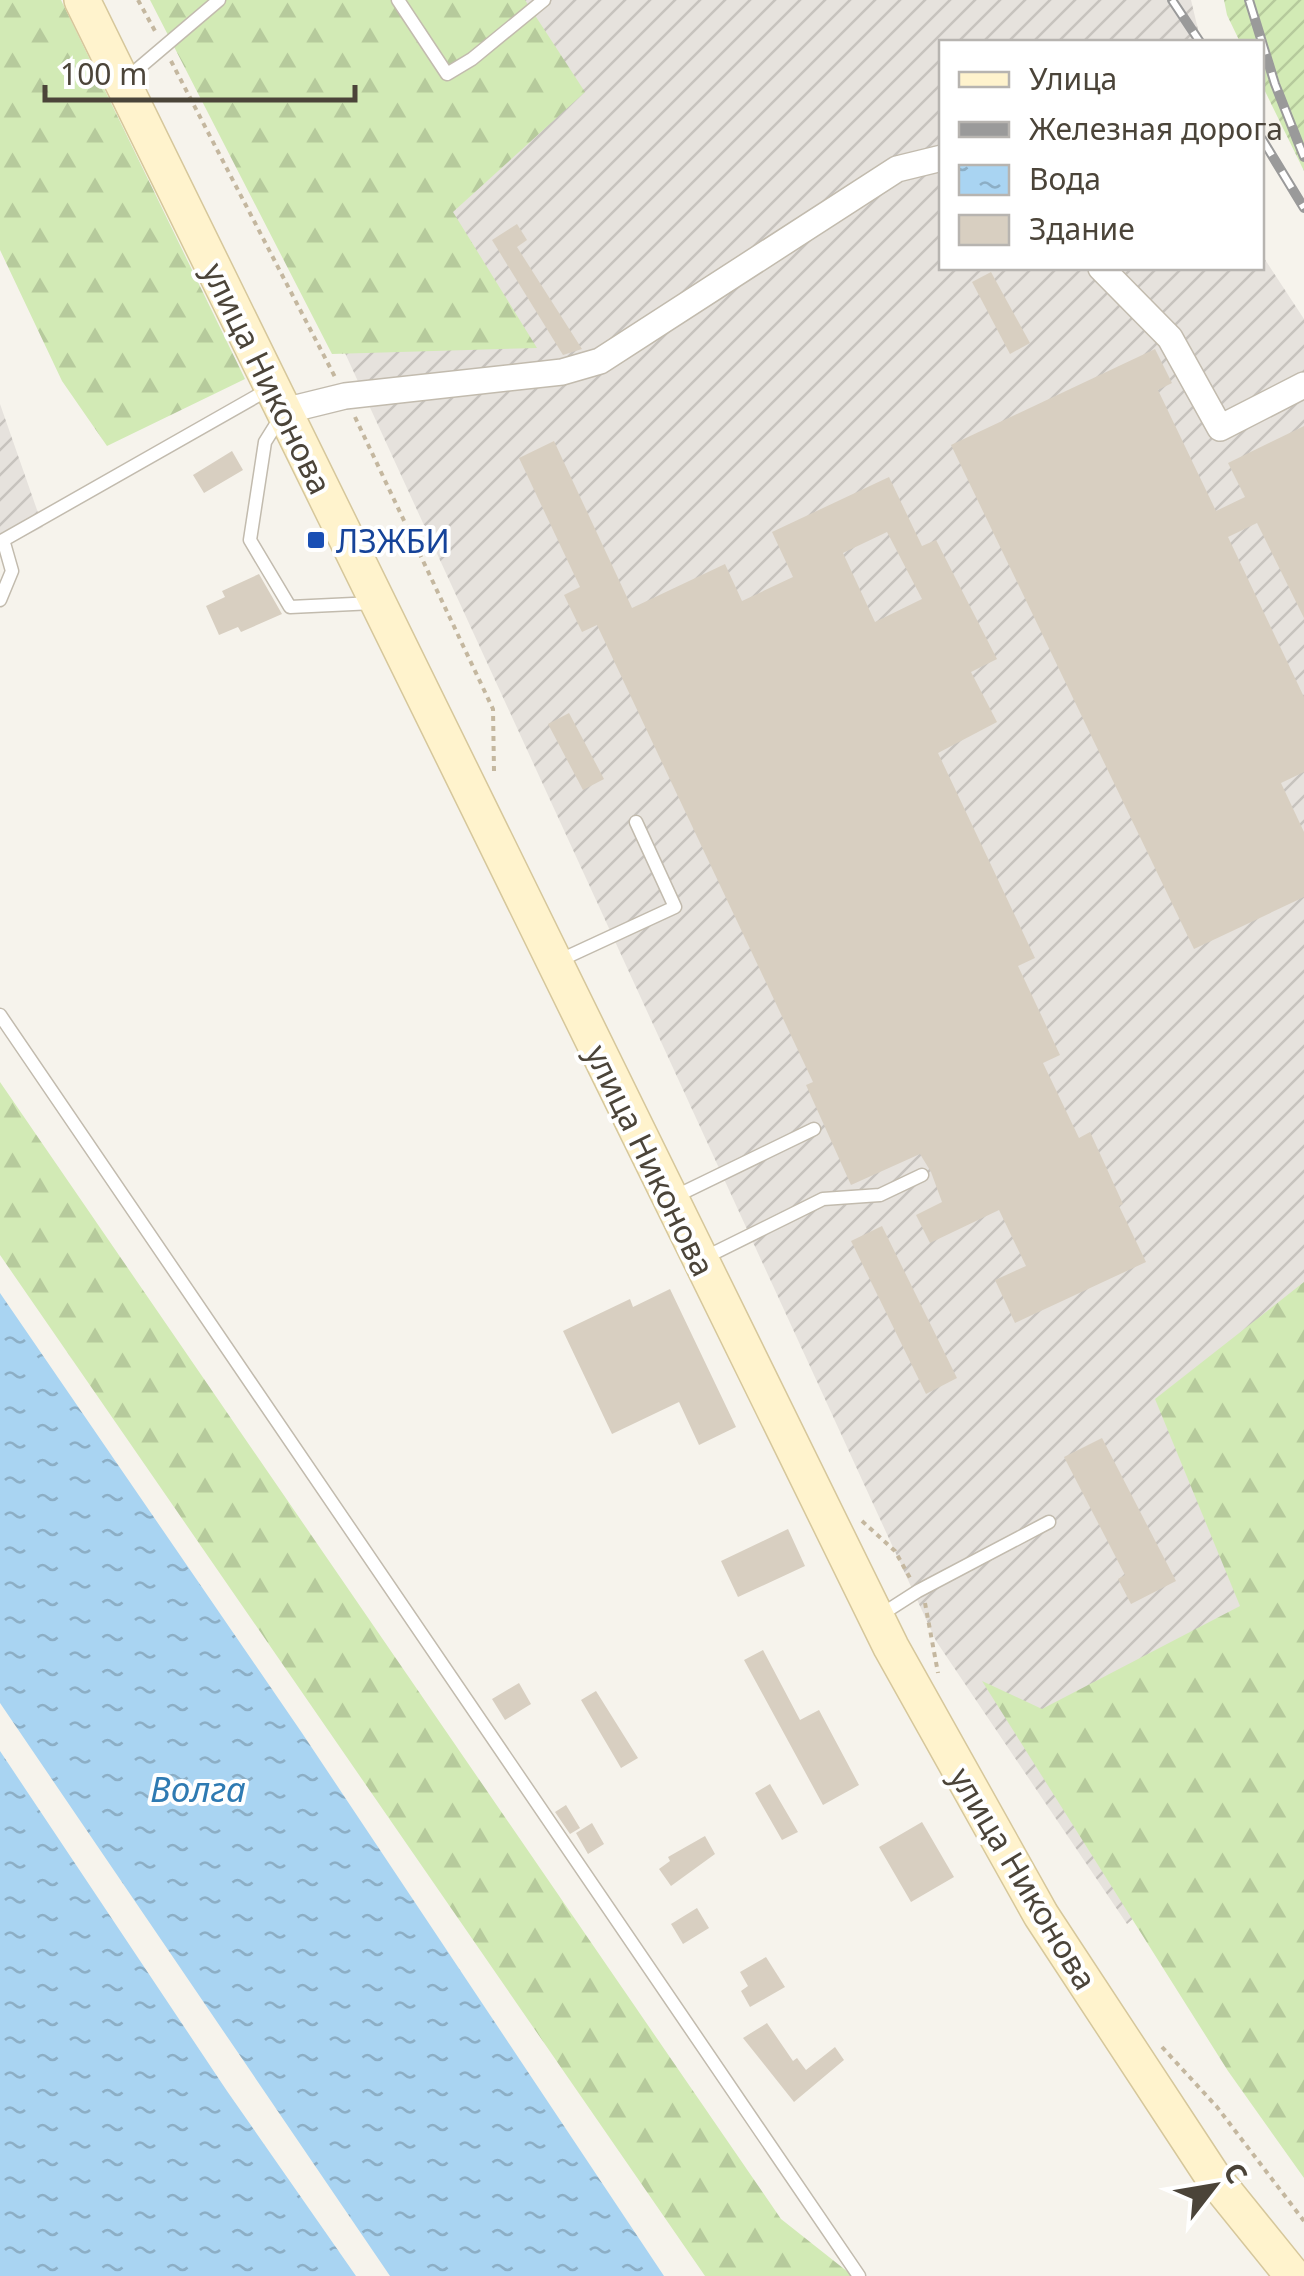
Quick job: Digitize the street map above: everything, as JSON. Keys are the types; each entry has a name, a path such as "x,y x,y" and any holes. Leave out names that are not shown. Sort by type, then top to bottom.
{"main road":[{"name":"улица Никонова","path":"82,0 876,1618 1041,1915 1213,2176 1294,2276"}],"street":[{"path":"279,399 345,396 562,372 600,362 897,168 939,159"},
{"path":"1103,270 1170,338 1220,428 1304,384"}],"lane":[{"path":"122,82 219,0"},
{"path":"398,0 447,74 472,59 544,0"},
{"path":"0,600 12,571 2,542 279,399"},
{"path":"279,399 265,442 250,540 290,606 376,603"},
{"path":"554,964 675,907 636,822"},
{"path":"0,1015 859,2276"},
{"path":"670,1199 814,1129"},
{"path":"700,1260 823,1198 880,1195 922,1176"},
{"path":"876,1618 1049,1522"}],"path":[{"path":"138,0 345,396 493,710 494,780"},
{"path":"859,1519 895,1551 925,1604 938,1675"},
{"path":"1154,2037 1218,2107 1304,2222"}],"shaded area":[{"path":"183,0 1191,0 1201,40 939,40 939,270 1264,270 1264,258 1304,319 1304,1804 1168,1889 1127,1924 936,1641"},
{"path":"0,404 43,527 0,549"}],"green space":[{"path":"0,0 61,0 245,379 107,446 62,381 0,250"},
{"path":"150,0 525,0 585,92 453,212 537,348 332,354"},
{"path":"1224,0 1304,0 1304,171 1264,89 1264,40 1239,40"},
{"path":"0,1082 781,2219 853,2276 705,2276 0,1255"},
{"path":"1304,1282 1304,2178 1228,2071 982,1681 1042,1709 1240,1606 1155,1399"}],"water":[{"name":"Волга","path":"0,1293 302,1733 664,2276 390,2276 0,1703"},
{"name":"Волга","path":"0,1751 227,2091 356,2276 0,2276"}],"building":[{"path":"517,224 527,240 517,247 582,349 563,355 492,240"},
{"path":"991,272 1030,343 1010,354 972,282"},
{"path":"1155,349 1172,383 1158,390 1216,511 1245,497 1228,463 1304,426 1304,618 1257,523 1228,537 1304,697 1304,772 1281,783 1304,832 1304,897 1194,949 951,445"},
{"path":"554,441 632,608 725,564 742,601 793,577 772,532 889,477 922,546 936,540 997,659 971,672 997,722 938,753 1035,958 1018,966 1060,1055 1043,1063 1079,1138 1090,1132 1146,1262 1015,1323 995,1280 1026,1266 999,1210 930,1243 916,1215 942,1202 920,1154 851,1185 806,1085 813,1082 597,625 582,632 564,595 580,587 519,458","holes":["887,532 922,599 875,622 843,553"]},
{"path":"232,451 243,470 204,493 193,475"},
{"path":"259,574 282,614 241,632 238,627 219,635 206,606 225,597 222,591"},
{"path":"569,713 604,779 583,790 548,724"},
{"path":"882,1226 957,1378 926,1394 851,1241"},
{"path":"670,1289 736,1427 699,1445 679,1402 612,1434 563,1331 630,1299 633,1307"},
{"path":"1102,1438 1176,1581 1131,1604 1118,1579 1125,1575 1064,1457"},
{"path":"788,1529 805,1566 738,1597 721,1561"},
{"path":"763,1650 800,1720 819,1710 859,1785 823,1805 744,1660"},
{"path":"519,1683 531,1704 505,1720 492,1699"},
{"path":"596,1691 638,1758 621,1768 581,1700"},
{"path":"770,1784 798,1832 782,1840 755,1793"},
{"path":"566,1805 580,1828 570,1834 555,1812"},
{"path":"922,1822 954,1877 911,1902 879,1847"},
{"path":"592,1823 604,1844 588,1854 576,1833"},
{"path":"705,1836 715,1854 671,1886 659,1869 670,1861 668,1857"},
{"path":"697,1908 709,1928 683,1944 671,1924"},
{"path":"766,1957 785,1987 750,2007 741,1991 748,1986 740,1972"},
{"path":"767,2023 793,2061 797,2058 806,2070 835,2047 844,2060 794,2102 743,2038"}],"railway":[{"path":"1172,0 1199,40"},
{"path":"1249,0 1261,40"},
{"path":"1264,48 1304,157"},
{"path":"1264,142 1304,208"}],"place":[{"name":"ЛЗЖБИ","path":"316,540"}]}
